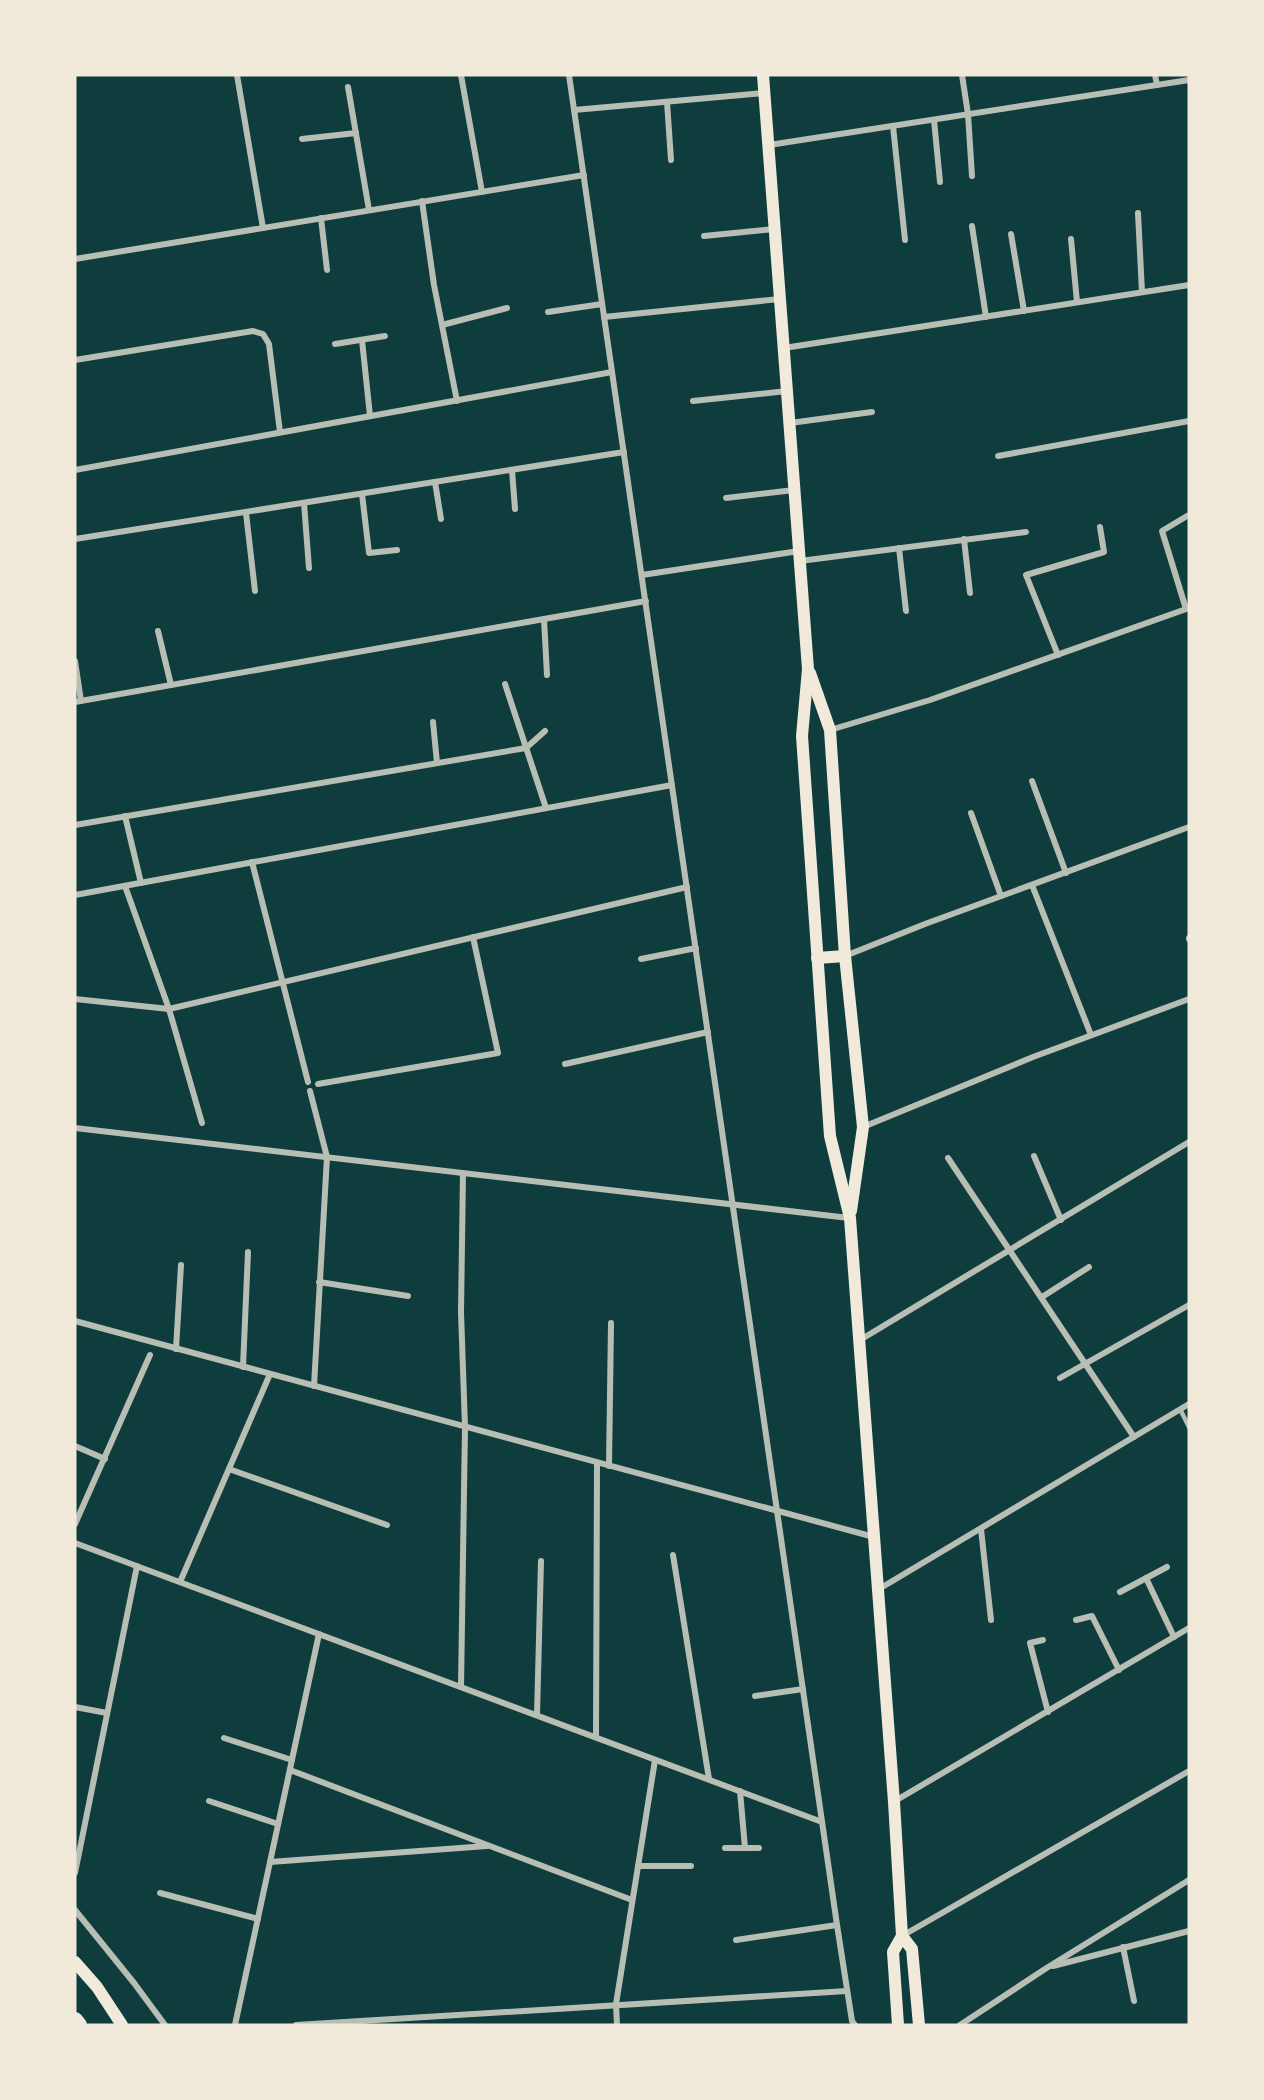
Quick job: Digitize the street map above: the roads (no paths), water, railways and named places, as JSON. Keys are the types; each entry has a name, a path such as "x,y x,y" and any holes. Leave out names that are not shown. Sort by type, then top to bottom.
{"highway":[{"path":"75,2020 79,2025"}],"main road":[{"path":"764,75 808,669 802,736 830,1136 850,1218 894,1802 902,1936 893,1952 898,2025"},
{"path":"808,669 830,730 845,956 863,1127 850,1218"},
{"path":"817,958 845,956"},
{"path":"902,1936 912,1949 919,2025"},
{"path":"75,1962 97,1988 122,2025"}],"street":[{"path":"237,75 263,228"},
{"path":"460,75 482,192"},
{"path":"569,75 837,1925 852,2021 855,2025"},
{"path":"962,75 968,114 972,176"},
{"path":"1155,75 1157,85"},
{"path":"769,145 1189,81"},
{"path":"348,87 369,210"},
{"path":"574,110 765,92"},
{"path":"667,102 671,160"},
{"path":"933,120 940,182"},
{"path":"893,126 905,240"},
{"path":"302,139 356,133"},
{"path":"75,259 584,175"},
{"path":"422,201 434,285 457,401"},
{"path":"1138,213 1142,292"},
{"path":"321,218 327,270"},
{"path":"972,226 986,317"},
{"path":"704,236 775,229"},
{"path":"1011,234 1023,311"},
{"path":"1071,239 1077,302"},
{"path":"784,348 1189,285"},
{"path":"604,317 780,299"},
{"path":"548,312 602,304"},
{"path":"442,325 507,308"},
{"path":"75,360 253,331 263,334 269,344 280,432"},
{"path":"335,344 385,336"},
{"path":"362,339 369,416"},
{"path":"75,470 612,372"},
{"path":"693,401 788,391"},
{"path":"790,423 872,412"},
{"path":"998,456 1189,421"},
{"path":"75,540 624,452"},
{"path":"512,470 515,509"},
{"path":"435,482 441,519"},
{"path":"726,498 795,490"},
{"path":"362,494 369,553 397,550"},
{"path":"304,503 309,568"},
{"path":"246,513 255,591"},
{"path":"830,730 930,700 1187,609 1162,531 1187,516"},
{"path":"1058,655 1026,575 1104,552 1100,528"},
{"path":"642,575 1026,532"},
{"path":"964,539 970,593"},
{"path":"899,548 906,611"},
{"path":"75,662 78,701 646,601"},
{"path":"544,619 547,675"},
{"path":"158,631 171,685"},
{"path":"505,684 546,808"},
{"path":"433,722 437,763"},
{"path":"75,825 526,748 545,731"},
{"path":"1032,781 1066,873"},
{"path":"75,895 672,785"},
{"path":"971,813 1001,896"},
{"path":"125,816 141,883"},
{"path":"845,956 1189,827"},
{"path":"252,862 308,1083"},
{"path":"125,885 169,1009 202,1123"},
{"path":"1032,885 1091,1035"},
{"path":"75,999 169,1009 687,887"},
{"path":"318,1084 498,1053 473,937"},
{"path":"641,959 696,948"},
{"path":"863,1127 1091,1035 1189,999"},
{"path":"565,1064 708,1032"},
{"path":"310,1091 327,1157 314,1386"},
{"path":"75,1128 850,1218"},
{"path":"860,1340 1189,1142"},
{"path":"1034,1156 1061,1220"},
{"path":"948,1158 1134,1437"},
{"path":"461,1687 465,1427 461,1312 463,1173"},
{"path":"243,1367 248,1252"},
{"path":"176,1349 181,1265"},
{"path":"1042,1298 1089,1267"},
{"path":"320,1282 408,1296"},
{"path":"1060,1378 1189,1305"},
{"path":"75,1322 874,1538"},
{"path":"609,1466 611,1323"},
{"path":"75,1524 150,1355"},
{"path":"180,1582 270,1374"},
{"path":"879,1590 1189,1404"},
{"path":"75,1446 105,1459"},
{"path":"596,1737 597,1463"},
{"path":"229,1469 387,1525"},
{"path":"981,1529 991,1620"},
{"path":"75,1543 822,1822"},
{"path":"673,1555 709,1779"},
{"path":"537,1715 541,1561"},
{"path":"75,1873 137,1566"},
{"path":"1120,1592 1167,1567"},
{"path":"1146,1578 1174,1637"},
{"path":"1076,1620 1092,1616 1119,1670"},
{"path":"894,1802 1189,1628"},
{"path":"235,2025 319,1634"},
{"path":"1043,1640 1030,1643 1048,1712"},
{"path":"755,1696 803,1689"},
{"path":"75,1707 107,1713"},
{"path":"224,1738 292,1760"},
{"path":"617,2025 616,2004 656,1760"},
{"path":"290,1770 632,1900"},
{"path":"902,1936 1189,1771"},
{"path":"740,1791 745,1848"},
{"path":"209,1801 278,1824"},
{"path":"270,1862 490,1846"},
{"path":"725,1848 759,1848"},
{"path":"638,1866 691,1866"},
{"path":"960,2025 1045,1969 1189,1880"},
{"path":"160,1893 258,1918"},
{"path":"75,1910 165,2025"},
{"path":"736,1940 837,1925"},
{"path":"1045,1969 1189,1930"},
{"path":"1123,1947 1134,2001"},
{"path":"296,2025 847,1991"}],"lane":[{"path":"1180,1409 1189,1427"}]}
